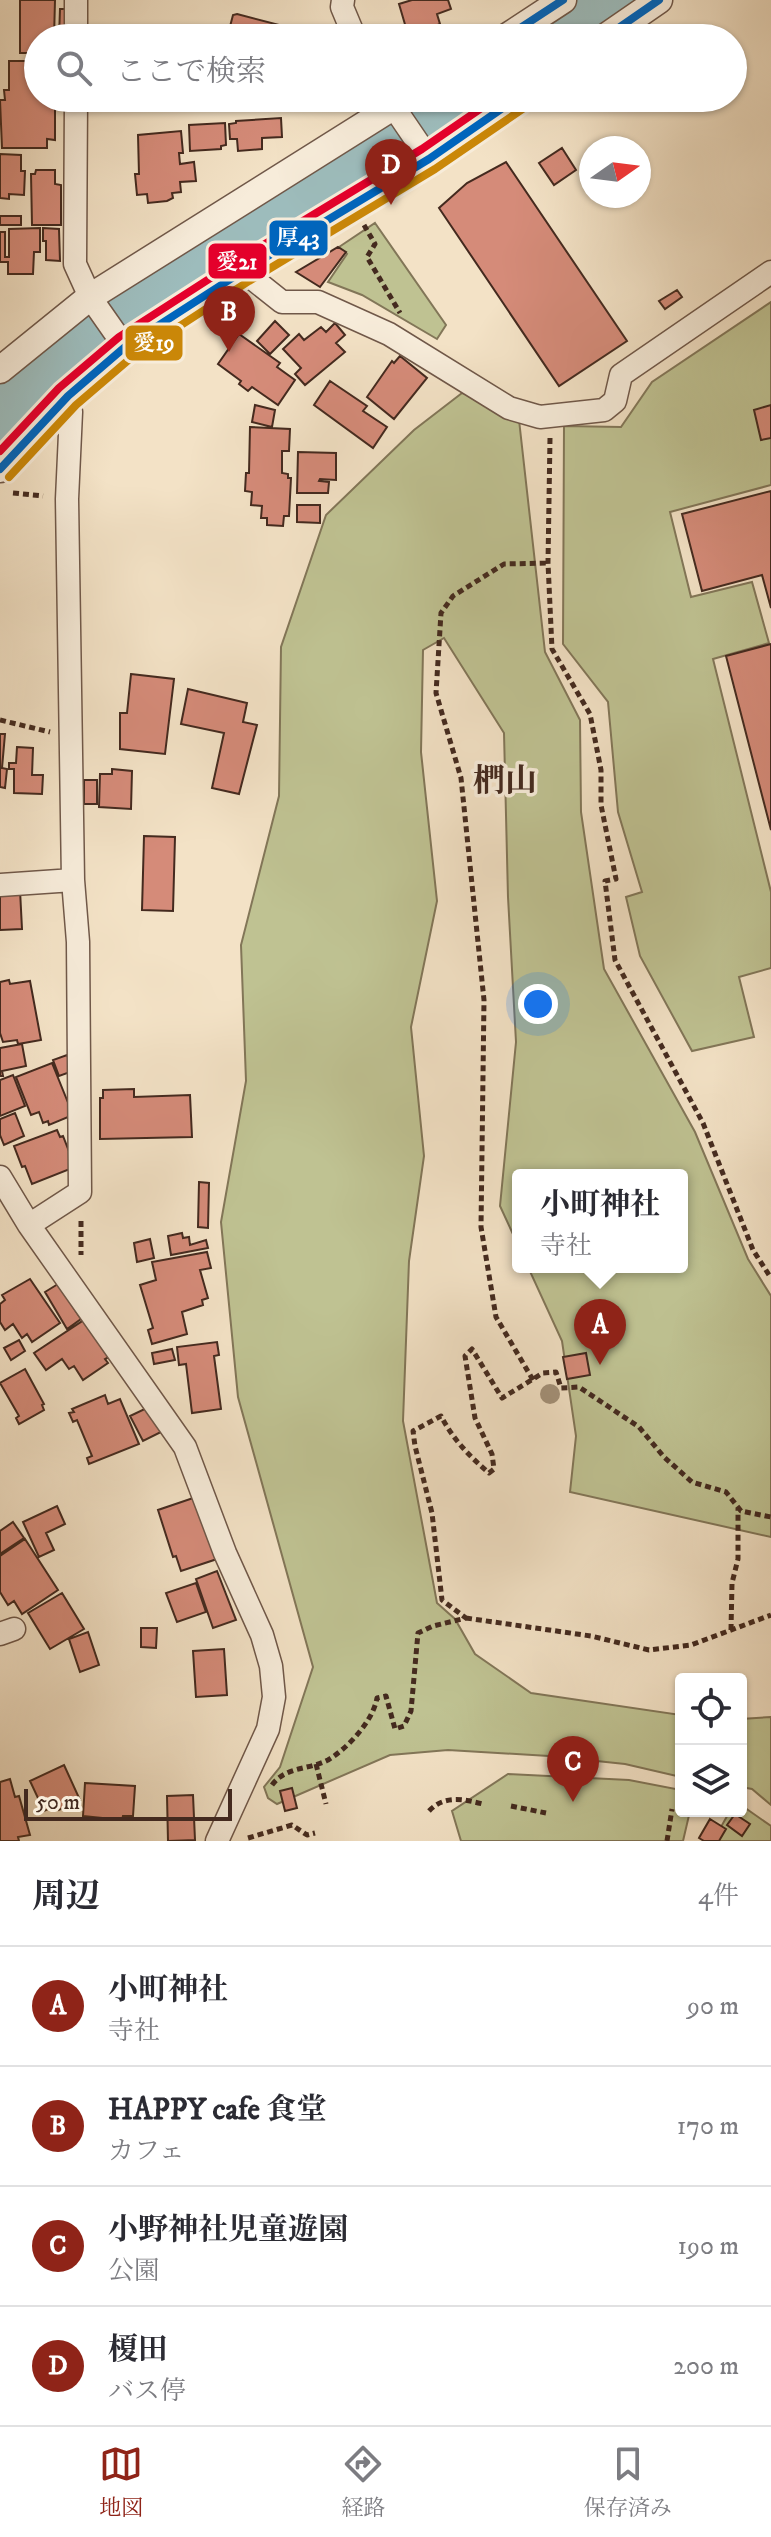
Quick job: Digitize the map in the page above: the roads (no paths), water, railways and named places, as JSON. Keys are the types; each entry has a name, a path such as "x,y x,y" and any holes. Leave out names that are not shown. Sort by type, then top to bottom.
{"street":[{"path":"76,0 76,24"},
{"path":"343,0 342,7 349,24"},
{"path":"526,24 563,0"},
{"path":"624,24 659,0"},
{"path":"76,112 75,264 95,304 121,342"},
{"path":"0,370 385,112"},
{"path":"400,112 425,153"},
{"path":"0,469 121,342 243,271 494,112"},
{"path":"243,271 282,302 318,302 389,334 509,408 540,417 604,410 615,401 621,375 771,272"},
{"path":"29,1225 80,1192 78,942 73,880 70,737 67,499 71,412 68,396"},
{"path":"0,885 73,880"},
{"path":"0,1177 29,1225 185,1447 225,1553 262,1635 271,1666 274,1697 268,1729 217,1841"}],"waterway":[{"path":"575,24 613,0"},
{"path":"0,417 56,363 121,311 438,112"}],"place":[{"name":"榎田","path":"391,205"},
{"name":"HAPPY cafe 食堂","path":"229,352"},
{"name":"小町神社","path":"600,1365"},
{"name":"小野神社児童遊園","path":"573,1802"}],"district":[{"name":"椚山","path":"505,780"}]}
